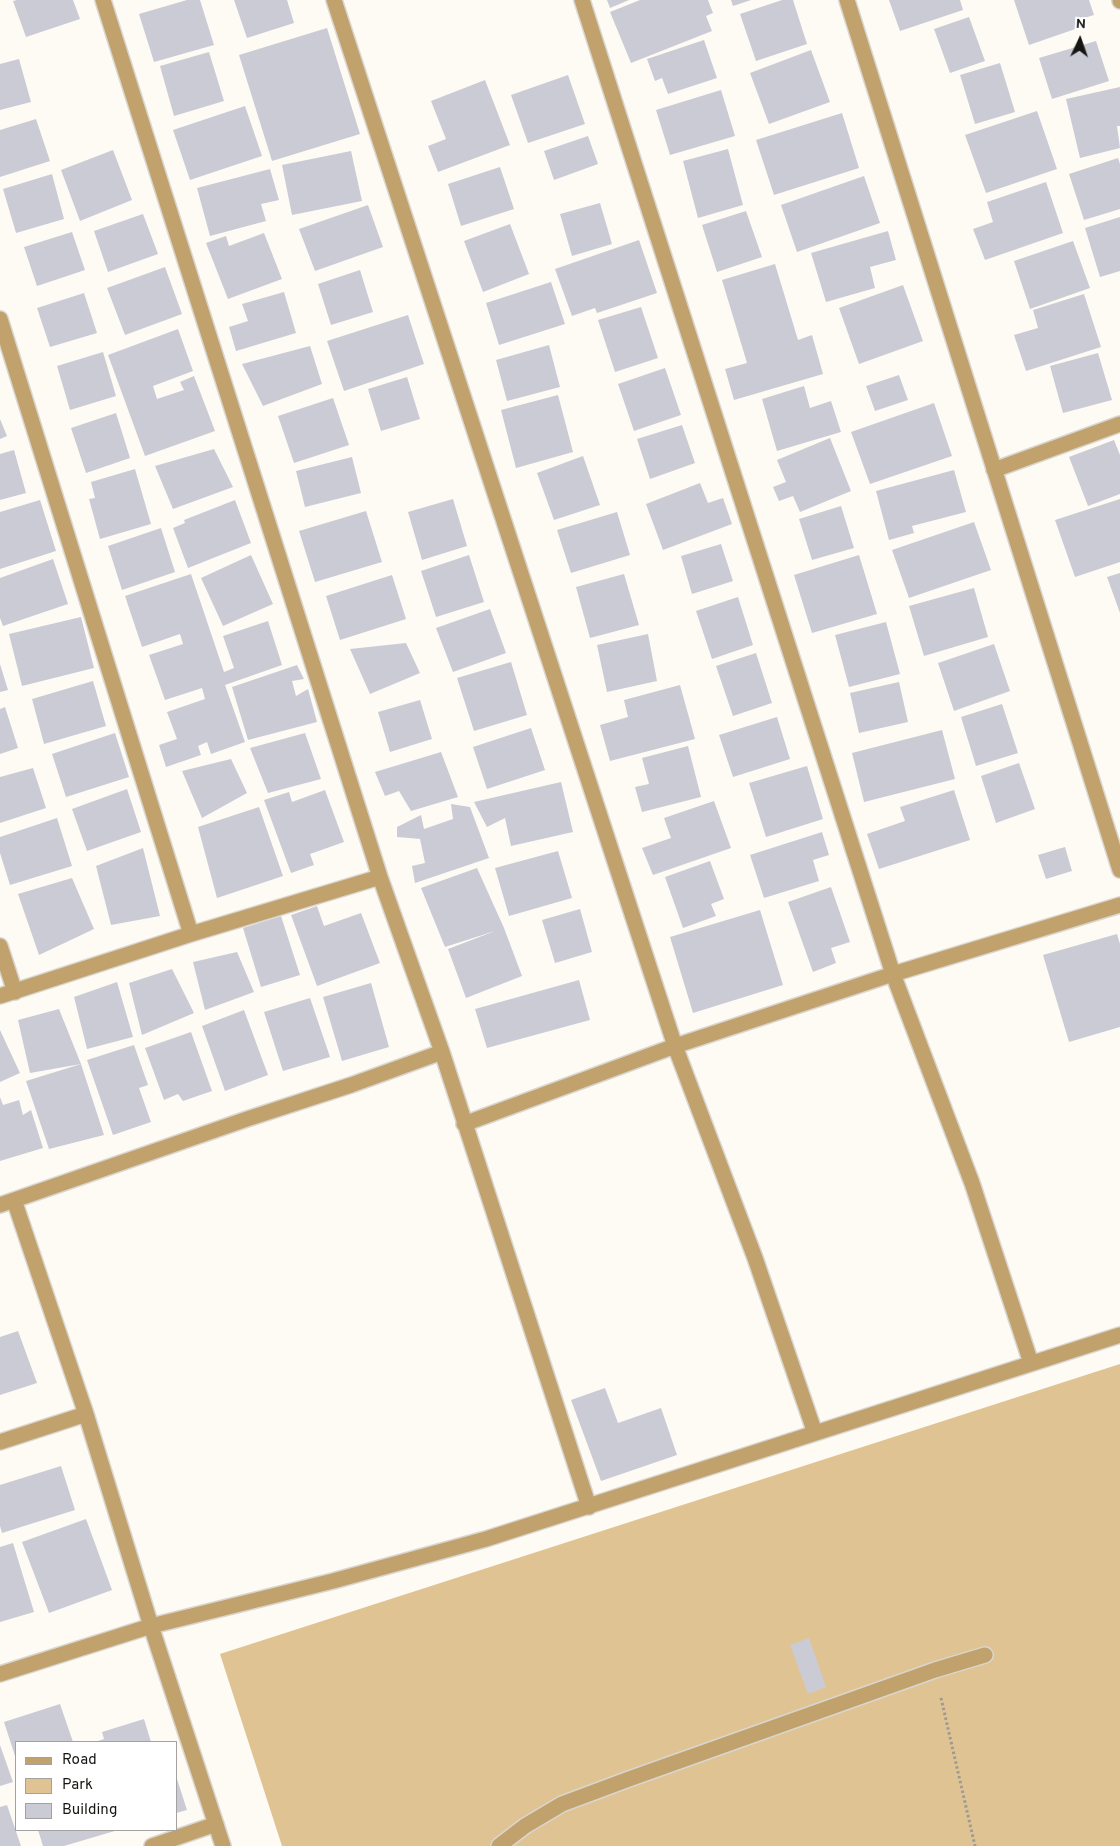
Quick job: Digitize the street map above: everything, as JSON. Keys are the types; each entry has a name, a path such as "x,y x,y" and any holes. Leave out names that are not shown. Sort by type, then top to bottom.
{"street":[{"path":"103,0 380,877 442,1052 589,1507"},
{"path":"334,0 675,1046 755,1258 815,1433"},
{"path":"582,0 893,974 972,1183 1031,1363"},
{"path":"847,0 1120,870"},
{"path":"0,319 191,934"},
{"path":"994,470 1120,424"},
{"path":"0,996 191,934 380,877"},
{"path":"464,1124 675,1046 893,974 1120,905"},
{"path":"0,946 15,992"},
{"path":"223,1846 151,1626 86,1414 7,1202 351,1085 442,1052"},
{"path":"0,1674 151,1626 333,1581 477,1542 1120,1334"},
{"path":"0,1442 86,1414"},
{"path":"499,1846 525,1826 562,1804 638,1775 935,1670 985,1655"},
{"path":"152,1846 216,1824"}],"path":[{"path":"935,1670 974,1846"}],"green space":[{"path":"1120,1364 1120,1846 282,1846 220,1654"}],"building":[{"path":"73,0 80,19 26,37 13,1"},
{"path":"187,0 200,0 214,45 154,62 139,14"},
{"path":"234,0 287,0 294,23 247,38"},
{"path":"607,0 629,0 610,8"},
{"path":"640,0 708,0 713,13 706,16 712,31 631,63 610,12"},
{"path":"731,0 751,0 733,6"},
{"path":"782,0 793,0 807,44 756,61 740,14"},
{"path":"889,0 960,0 963,10 900,31"},
{"path":"1014,0 1089,0 1094,15 1084,18 1084,26 1029,45"},
{"path":"969,17 985,61 950,73 934,29"},
{"path":"327,28 360,134 272,161 239,55"},
{"path":"704,40 717,78 668,94 662,78 655,81 647,59"},
{"path":"1096,41 1109,81 1052,99 1039,58"},
{"path":"811,50 830,102 769,124 750,73"},
{"path":"209,52 224,101 174,116 160,66"},
{"path":"19,59 31,102 0,110 0,64"},
{"path":"1000,63 1015,112 975,124 960,75"},
{"path":"568,75 585,124 528,143 511,95"},
{"path":"485,80 510,145 438,172 428,146 446,139 431,101"},
{"path":"1120,87 1120,126 1117,126 1120,148 1080,158 1066,99"},
{"path":"721,90 735,136 670,155 656,110"},
{"path":"245,106 262,156 190,180 173,130"},
{"path":"1037,111 1057,169 986,193 965,135"},
{"path":"842,113 859,168 774,195 756,140"},
{"path":"36,119 50,161 0,177 0,130"},
{"path":"588,136 598,164 554,180 544,151"},
{"path":"728,149 743,205 698,218 683,161"},
{"path":"113,150 132,200 80,221 61,170"},
{"path":"351,151 362,201 292,215 282,165"},
{"path":"1118,158 1120,164 1120,209 1084,220 1069,174"},
{"path":"500,167 514,209 461,226 448,184"},
{"path":"270,169 279,200 261,204 266,221 210,236 197,188"},
{"path":"52,174 64,219 16,233 3,189"},
{"path":"864,176 880,223 797,252 781,205"},
{"path":"1046,182 1063,233 985,260 973,229 993,222 987,202"},
{"path":"600,203 612,244 572,256 560,214"},
{"path":"368,205 383,247 315,271 299,229"},
{"path":"746,211 762,257 717,272 702,225"},
{"path":"143,214 158,254 108,272 94,231"},
{"path":"1120,217 1120,271 1100,277 1085,228"},
{"path":"510,224 529,274 483,292 464,241"},
{"path":"888,231 896,260 870,267 875,288 826,302 811,253"},
{"path":"72,232 85,270 37,286 24,247"},
{"path":"264,233 282,279 228,299 206,243 226,236 229,246"},
{"path":"639,240 657,293 597,313 595,308 572,316 555,269"},
{"path":"1073,241 1090,288 1030,309 1014,261"},
{"path":"775,264 798,340 812,335 823,374 734,400 725,369 747,363 722,280"},
{"path":"165,267 182,314 125,335 107,288"},
{"path":"360,270 373,312 331,325 318,284"},
{"path":"551,282 565,324 499,345 486,303"},
{"path":"903,285 923,341 859,364 839,308"},
{"path":"284,292 296,333 236,351 229,327 248,321 242,304"},
{"path":"84,293 97,333 50,347 37,308"},
{"path":"1084,294 1101,347 1026,371 1014,335 1038,328 1033,310"},
{"path":"641,307 658,358 615,372 598,320"},
{"path":"408,315 424,364 344,391 327,341"},
{"path":"178,329 193,371 153,386 157,399 184,390 180,382 194,376 215,431 145,456 108,355"},
{"path":"549,345 560,387 507,401 496,360"},
{"path":"310,346 322,384 263,406 242,364"},
{"path":"103,352 116,396 70,410 57,366"},
{"path":"1098,353 1112,400 1063,413 1050,366"},
{"path":"665,368 681,415 634,431 618,384"},
{"path":"899,375 908,400 875,411 866,386"},
{"path":"407,377 420,419 381,431 368,389"},
{"path":"804,386 810,408 831,401 841,432 777,451 762,399"},
{"path":"558,395 573,452 516,468 501,410"},
{"path":"333,398 349,445 294,463 278,416"},
{"path":"934,403 952,456 870,484 851,432"},
{"path":"116,413 130,458 86,473 71,428"},
{"path":"0,419 7,436 0,439"},
{"path":"682,425 695,463 650,479 637,439"},
{"path":"830,438 851,491 800,512 793,496 779,501 773,487 786,482 777,460"},
{"path":"1114,440 1120,455 1120,494 1088,506 1069,457"},
{"path":"214,449 233,487 173,509 155,466"},
{"path":"14,450 26,493 0,500 0,454"},
{"path":"583,456 600,505 554,520 537,473"},
{"path":"352,457 361,493 305,507 296,471"},
{"path":"135,469 151,524 100,539 89,499 95,498 91,482"},
{"path":"954,470 966,512 912,526 914,533 889,540 876,491"},
{"path":"700,483 708,503 723,498 732,524 663,550 646,504"},
{"path":"453,499 467,546 422,560 408,512"},
{"path":"1120,499 1120,562 1075,577 1055,520"},
{"path":"40,500 56,551 0,569 0,512"},
{"path":"235,500 251,543 188,568 173,528 185,523 184,520"},
{"path":"841,506 854,548 812,560 799,519"},
{"path":"366,511 382,562 315,582 299,531"},
{"path":"617,512 630,555 571,573 557,530"},
{"path":"974,522 991,570 909,598 892,550"},
{"path":"161,528 175,572 122,590 108,546"},
{"path":"721,544 733,581 692,594 681,556"},
{"path":"251,555 273,604 223,626 201,578"},
{"path":"469,555 484,602 436,617 421,571"},
{"path":"859,555 877,614 812,633 794,575"},
{"path":"53,559 68,604 3,626 0,618 0,578"},
{"path":"1120,573 1120,613 1107,577"},
{"path":"191,574 224,672 234,668 223,636 268,621 282,665 225,685 245,742 211,754 207,742 198,746 201,755 166,767 159,745 177,739 167,712 205,699 202,688 165,700 149,655 183,644 180,634 142,647 125,596"},
{"path":"624,574 639,625 590,638 576,587"},
{"path":"392,575 406,619 340,640 326,596"},
{"path":"974,588 988,637 924,656 909,606"},
{"path":"738,597 753,645 712,659 696,611"},
{"path":"490,609 506,653 453,672 436,628"},
{"path":"81,617 94,668 22,686 9,634"},
{"path":"886,622 900,674 849,687 835,635"},
{"path":"648,634 657,681 607,692 597,645"},
{"path":"406,643 420,673 370,694 350,649"},
{"path":"994,644 1010,691 954,711 938,663"},
{"path":"756,653 772,703 733,716 716,666"},
{"path":"511,662 527,715 474,731 457,678"},
{"path":"0,664 8,690 0,692"},
{"path":"297,665 304,679 292,681 296,696 308,689 317,722 248,740 232,687"},
{"path":"93,681 106,726 44,744 32,699"},
{"path":"899,682 908,722 859,733 850,693"},
{"path":"680,685 695,739 610,761 600,725 628,717 624,700"},
{"path":"420,700 432,739 390,752 378,712"},
{"path":"1002,704 1018,753 976,766 961,717"},
{"path":"5,707 18,748 0,754 0,709"},
{"path":"777,717 790,759 733,777 719,735"},
{"path":"531,728 545,770 487,789 473,747"},
{"path":"942,730 955,779 864,802 852,753"},
{"path":"115,733 129,777 66,797 52,754"},
{"path":"305,733 321,779 268,793 250,748"},
{"path":"688,746 701,797 642,812 635,787 649,784 642,758"},
{"path":"441,752 458,797 411,811 399,791 385,796 375,772"},
{"path":"231,759 247,793 202,818 182,771"},
{"path":"1019,763 1035,809 996,823 981,776"},
{"path":"807,766 823,819 766,837 749,783"},
{"path":"33,768 46,808 0,823 0,777"},
{"path":"561,782 573,832 511,846 505,818 487,827 474,802"},
{"path":"127,789 141,832 87,851 72,809"},
{"path":"325,790 344,842 310,854 314,865 291,873 264,800 289,792 292,802"},
{"path":"954,790 970,840 879,869 867,834 905,821 900,807"},
{"path":"714,801 731,848 653,875 642,848 671,838 664,818"},
{"path":"451,804 470,807 489,858 415,883 412,866 425,863 420,839 397,837 397,827 421,815 424,829 453,819"},
{"path":"259,807 283,876 217,898 198,827"},
{"path":"57,818 72,866 10,885 0,853 0,837"},
{"path":"822,832 829,855 813,860 819,881 764,898 750,855"},
{"path":"1065,847 1072,871 1046,879 1038,855"},
{"path":"143,848 160,916 111,925 96,866"},
{"path":"558,851 572,898 509,916 495,868"},
{"path":"710,861 724,899 711,904 716,916 683,928 665,877"},
{"path":"477,868 504,928 522,976 466,998 448,949 495,931 445,947 421,888"},
{"path":"72,878 94,929 39,955 18,894"},
{"path":"831,887 850,942 831,948 836,963 813,972 788,902"},
{"path":"317,906 324,926 361,913 380,963 317,986 291,915"},
{"path":"580,909 592,952 555,963 542,920"},
{"path":"760,910 783,985 693,1013 670,937"},
{"path":"281,916 300,975 261,987 243,928"},
{"path":"1117,934 1120,944 1120,1027 1069,1042 1043,955"},
{"path":"237,952 254,992 205,1010 193,962"},
{"path":"172,969 194,1013 142,1035 129,983"},
{"path":"579,980 590,1020 487,1048 475,1009"},
{"path":"117,982 133,1037 87,1049 74,997"},
{"path":"371,983 389,1047 342,1061 323,997"},
{"path":"310,998 330,1057 283,1071 264,1012"},
{"path":"59,1009 81,1064 30,1073 18,1020"},
{"path":"244,1010 268,1075 225,1091 202,1026"},
{"path":"0,1030 20,1073 0,1082"},
{"path":"191,1032 212,1091 183,1101 178,1094 164,1100 145,1048"},
{"path":"134,1045 148,1085 139,1088 151,1122 113,1135 87,1060"},
{"path":"81,1064 104,1135 49,1149 26,1081"},
{"path":"0,1097 3,1105 19,1100 23,1115 31,1110 43,1148 0,1161"},
{"path":"18,1331 37,1383 0,1395 0,1337"},
{"path":"605,1388 618,1423 661,1408 677,1455 601,1481 571,1400"},
{"path":"61,1466 75,1510 2,1533 0,1526 0,1485"},
{"path":"86,1519 112,1590 49,1613 22,1542"},
{"path":"13,1543 34,1612 0,1622 0,1547"},
{"path":"809,1638 826,1687 808,1694 790,1645"},
{"path":"60,1704 73,1741 15,1741 15,1756 4,1722"},
{"path":"144,1719 151,1741 98,1741 104,1739 102,1732"},
{"path":"0,1745 13,1782 0,1786"},
{"path":"178,1782 187,1810 178,1812"},
{"path":"7,1805 21,1846 0,1846 0,1807"},
{"path":"38,1831 115,1831 64,1846 43,1846"}]}
